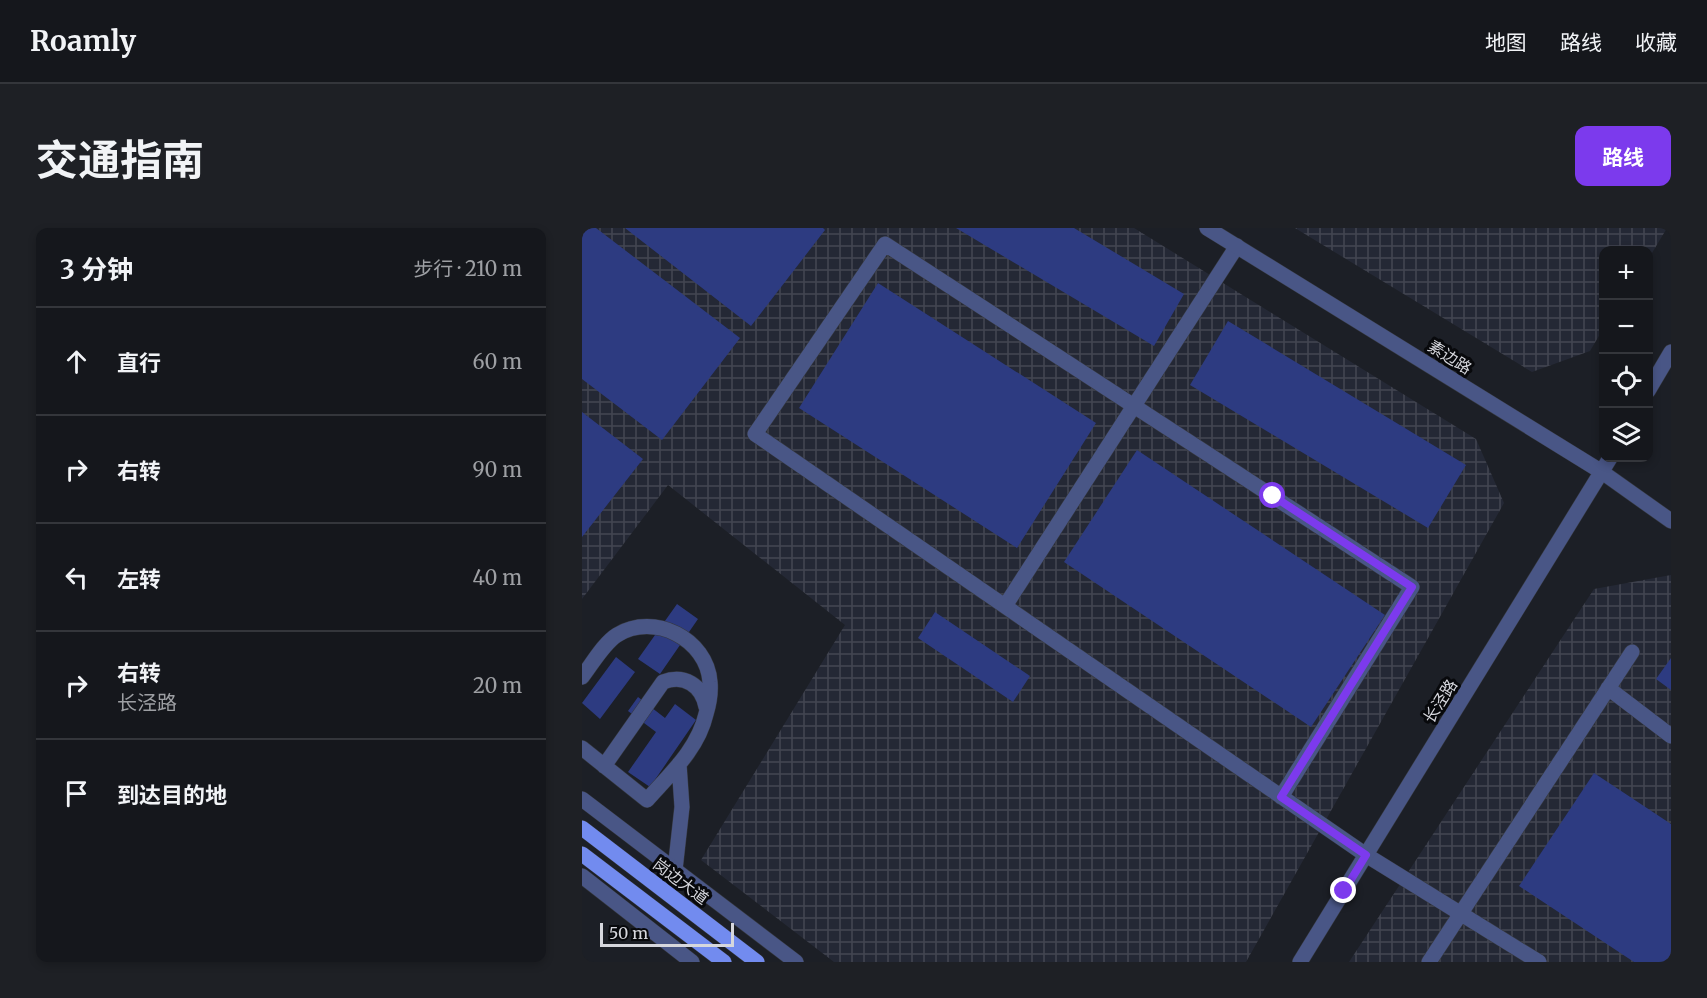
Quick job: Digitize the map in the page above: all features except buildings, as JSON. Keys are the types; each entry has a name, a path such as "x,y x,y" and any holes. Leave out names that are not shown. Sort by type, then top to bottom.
{"main road":[{"name":"岗边大道","path":"582,828 757,962"},
{"path":"582,854 724,962"}],"street":[{"name":"素边路","path":"1207,228 1602,472 1671,521"},
{"path":"1281,797 1412,587 885,244 754,434 1005,606 1281,797 1366,855 1539,962"},
{"path":"1005,606 1237,246"},
{"path":"1653,383 1671,352"},
{"name":"长泾路","path":"1300,962 1608,462"},
{"path":"582,677 615,636 646,626 668,630 688,641 706,665 711,683 706,716 694,743 647,800 582,748"},
{"path":"1429,962 1463,914 1632,652"},
{"path":"604,766 663,681 679,679 695,685 705,699 706,716"},
{"path":"1608,688 1671,736"},
{"path":"675,870 682,807 679,764"},
{"path":"582,798 796,962"},
{"path":"582,876 692,962"}],"shaded area":[{"path":"582,228 1134,228 1476,439 1504,503 1246,962 834,962 701,860 845,625 668,485 582,599"},
{"path":"1295,228 1667,228 1653,251 1653,246 1599,246 1599,336 1590,351 1532,372"},
{"path":"1671,575 1671,962 1349,962 1594,589"}],"route":[{"path":"1273,496 1412,587 1281,797 1366,855 1344,891"}]}
